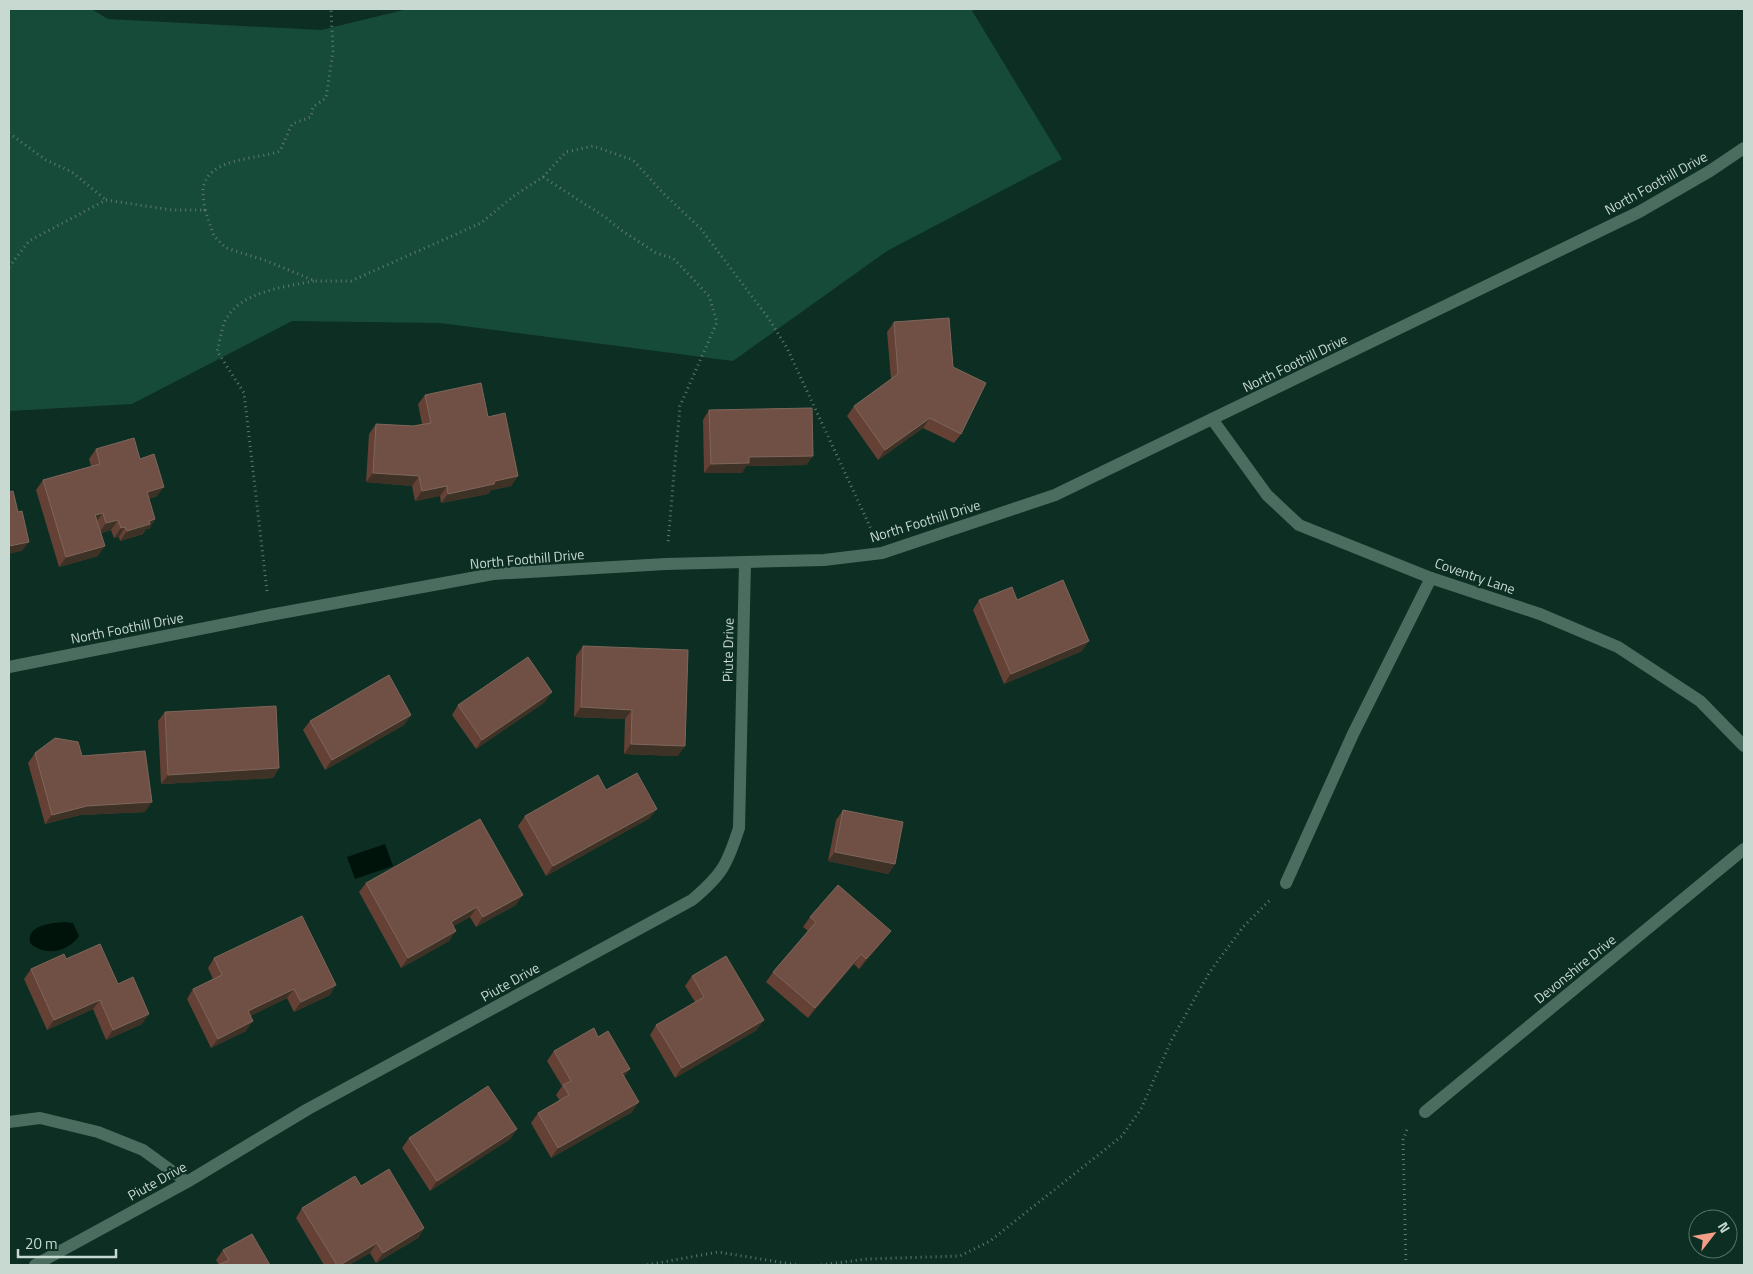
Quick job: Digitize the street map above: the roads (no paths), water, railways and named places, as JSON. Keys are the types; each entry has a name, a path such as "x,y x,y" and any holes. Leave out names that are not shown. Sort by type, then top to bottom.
{"street":[{"name":"North Foothill Drive","path":"9,667 270,615 493,574 666,564 824,560 882,553 1054,494 1640,212 1710,171 1744,148"},
{"name":"Coventry Lane","path":"1212,419 1267,495 1299,525 1431,578 1540,614 1618,647 1700,701 1744,746"},
{"name":"Piute Drive","path":"35,1265 186,1182 308,1109 692,900 714,881 727,863 739,828 745,563"},
{"path":"1286,883 1352,734 1431,578"},
{"name":"Devonshire Drive","path":"1425,1112 1744,849"},
{"path":"9,1122 40,1118 98,1132 143,1150 186,1182"}]}
